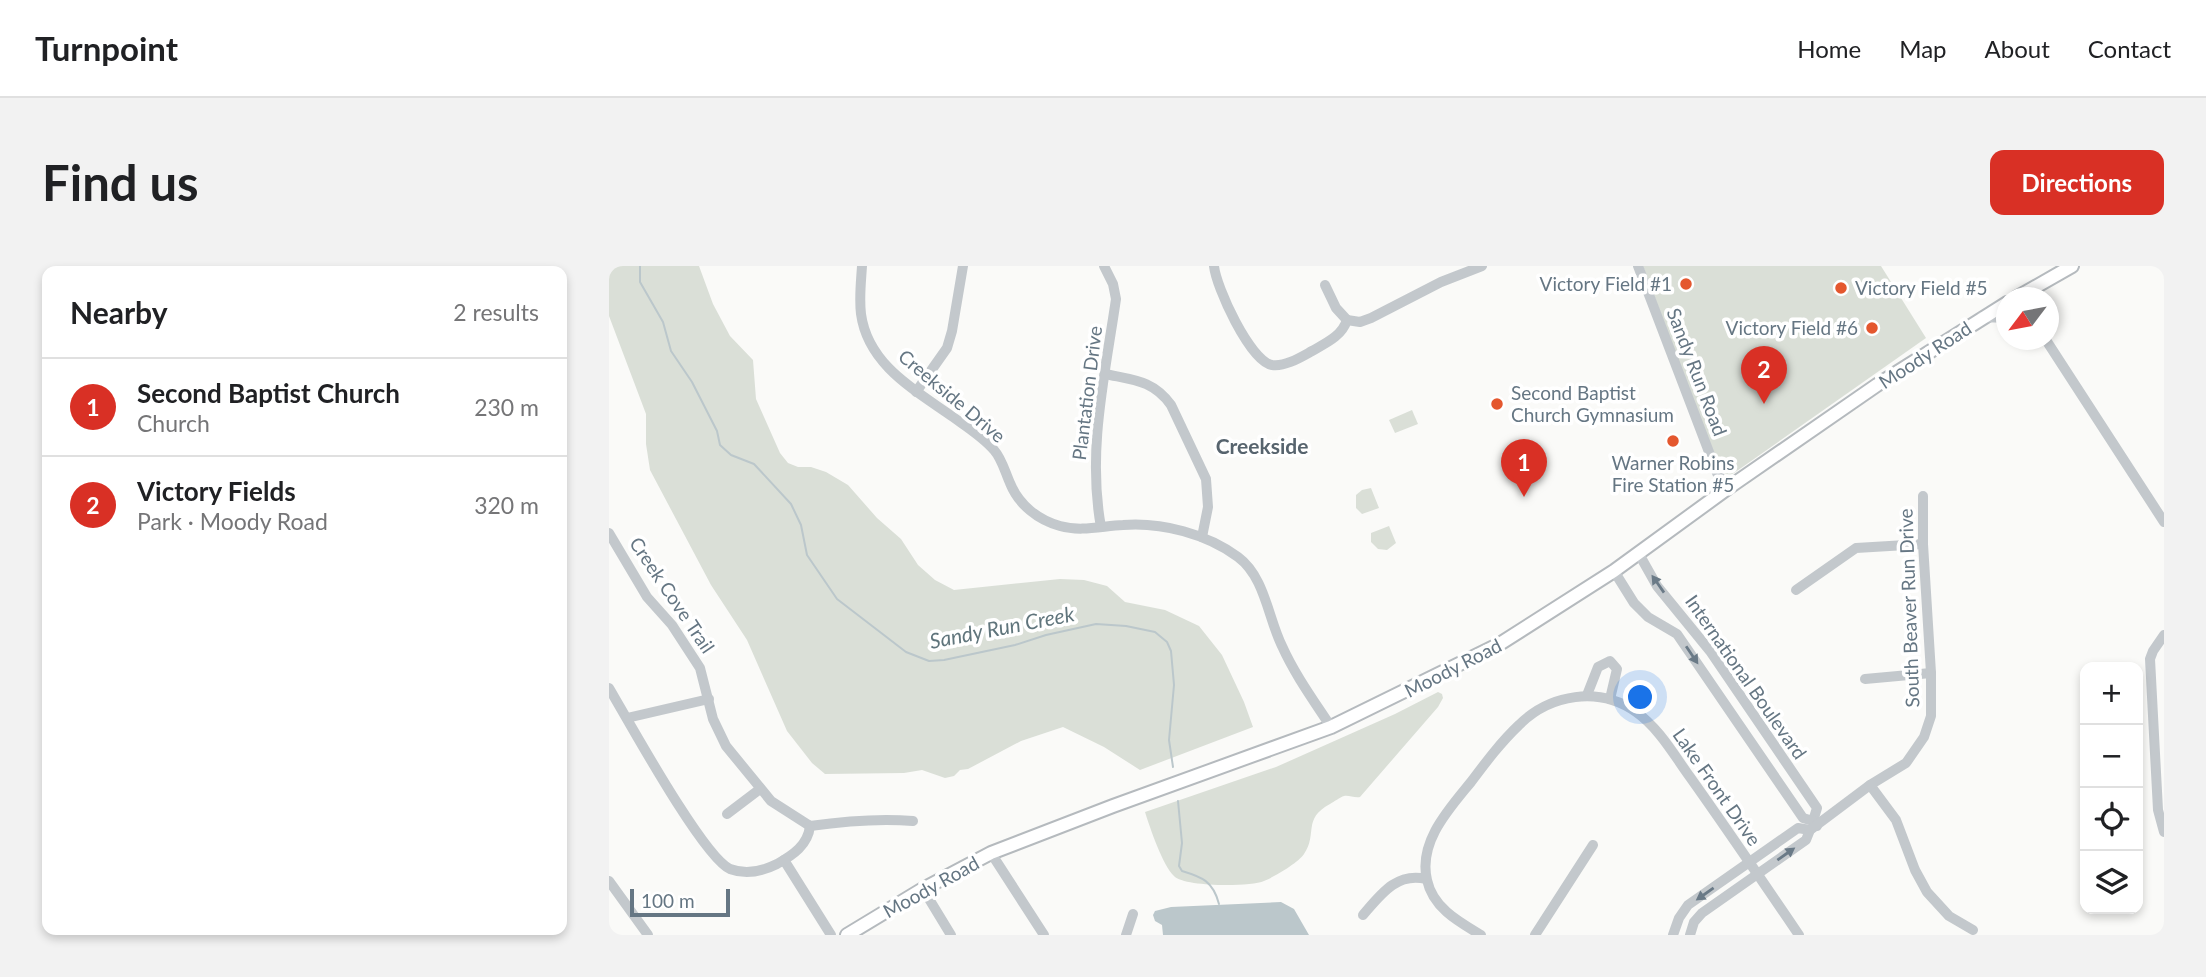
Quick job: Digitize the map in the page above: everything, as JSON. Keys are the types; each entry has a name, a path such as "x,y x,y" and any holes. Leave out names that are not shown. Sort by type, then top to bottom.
{"main road":[{"path":"2035,287 2072,266"},
{"name":"Moody Road","path":"847,935 923,889 991,853 1106,808 1331,727 1498,645 1639,554 1728,488 1877,385 1996,309"}],"street":[{"name":"Creekside Drive","path":"862,266 860,301 865,330 877,354 893,375 976,433 995,451 1016,495 1033,514 1062,527 1079,530 1150,525 1202,537 1237,555 1249,569 1267,605 1282,646 1307,692 1331,727"},
{"path":"916,392 947,348 963,266"},
{"name":"Plantation Drive","path":"1101,527 1095,454 1116,299 1113,284 1104,266"},
{"path":"1214,266 1215,276 1230,309 1251,348 1264,363 1279,365 1301,357 1332,340 1345,327 1347,320"},
{"path":"1325,285 1336,308 1347,320 1360,322 1441,282 1482,266"},
{"name":"Sandy Run Road","path":"1638,266 1717,473 1728,488"},
{"path":"2041,287 2042,283"},
{"path":"1982,317 1996,318"},
{"path":"2052,350 2164,522"},
{"path":"1105,374 1152,385 1171,405 1206,479 1208,507 1202,537"},
{"name":"South Beaver Run Drive","path":"1690,935 1694,922 1702,913 1806,840 1813,826 1906,763 1924,737 1931,716 1931,673 1923,544 1923,496"},
{"name":"Creek Cove Trail","path":"609,533 647,597 672,625 700,668 713,719 726,746 759,789 778,806 810,826"},
{"path":"1796,590 1856,548 1923,544"},
{"name":"International Boulevard","path":"1614,571 1634,603 1648,617 1677,634 1803,818 1813,826 1817,808 1710,650 1657,586 1639,554"},
{"path":"2164,635 2150,659 2160,791 2158,810 2164,832"},
{"path":"1587,695 1598,667 1610,661 1617,669 1610,699"},
{"path":"1865,679 1931,673"},
{"path":"609,688 687,816 710,850 729,868 748,873 784,860 809,838 810,826 883,818 913,821"},
{"name":"Lake Front Drive","path":"1426,880 1426,859 1436,828 1499,747 1536,711 1571,697 1587,695 1610,699 1645,719 1667,745 1799,935"},
{"path":"627,718 709,699"},
{"path":"1870,785 1896,820 1915,870 1927,892 1949,916 1973,930"},
{"path":"727,814 759,789"},
{"name":"South Beaver Run Drive","path":"1674,935 1679,918 1688,905 1798,828 1813,826"},
{"path":"1535,935 1593,845"},
{"path":"991,853 1044,935"},
{"path":"784,860 831,935"},
{"path":"1363,915 1392,885 1414,876 1426,880 1439,905 1451,917 1481,935"},
{"path":"609,881 648,935"},
{"path":"923,889 951,935"},
{"path":"1126,935 1133,914"}],"shaded area":[{"path":"609,266 699,266 713,304 730,336 753,360 756,399 780,453 788,463 826,472 848,485 877,518 901,539 918,565 935,580 954,590 1060,579 1084,580 1107,586 1125,602 1165,610 1199,626 1222,655 1253,727 1140,770 1104,747 1063,727 1021,741 968,769 960,770 954,776 945,778 922,770 904,773 825,774 812,763 787,731 747,640 711,585 650,470 646,444 646,414 609,316"},
{"path":"1643,266 1881,266 1926,338 1734,473 1725,474 1719,469"},
{"path":"1412,410 1418,424 1395,433 1389,420"},
{"path":"1371,488 1379,508 1362,514 1356,508 1356,495"},
{"path":"1389,526 1396,543 1387,550 1378,549 1371,542 1371,533"},
{"path":"1438,692 1443,698 1438,707 1360,797 1342,797 1316,815 1308,847 1297,861 1264,881 1232,885 1180,880 1170,871 1157,846 1145,812 1276,767"},
{"path":"1281,902 1294,909 1309,935 1163,935 1162,925 1155,921 1153,915 1155,911 1171,907"}],"waterway":[{"name":"Sandy Run Creek","path":"640,266 640,282 663,322 671,351 692,382 717,431 720,445 731,455 754,464 791,504 801,525 807,555 837,599 906,652 929,661 1015,645 1096,624 1155,632 1167,642 1171,651 1174,685 1169,740 1173,767"},
{"name":"Sandy Run Creek","path":"1178,801 1182,843 1179,866 1182,871 1201,878 1210,885 1219,904"}],"place":[{"name":"Victory Field #1","path":"1686,284"},
{"name":"Victory Field #5","path":"1841,288"},
{"name":"Victory Field #6","path":"1872,328"},
{"name":"Second Baptist Church Gymnasium","path":"1497,404"},
{"name":"Victory Fields","path":"1764,404"},
{"name":"Warner Robins Fire Station #5","path":"1673,441"},
{"name":"Second Baptist Church","path":"1524,497"}],"district":[{"name":"Creekside","path":"1262,447"}]}
